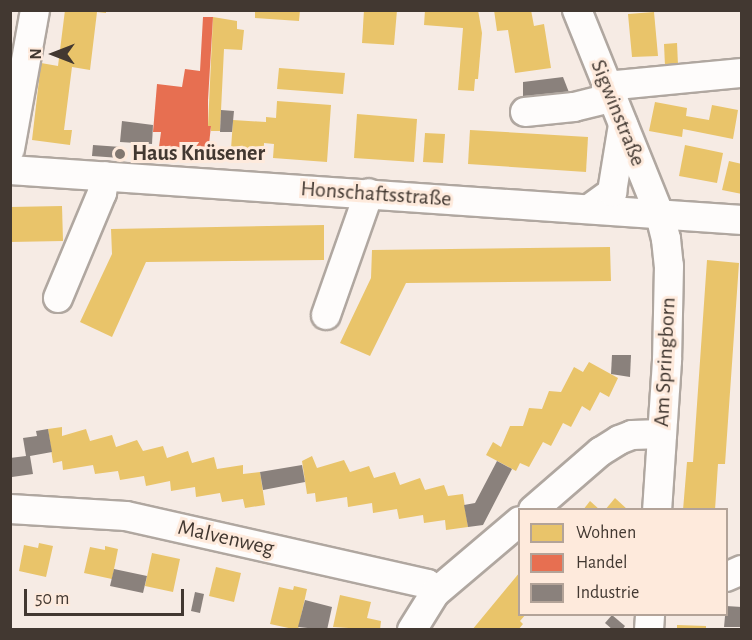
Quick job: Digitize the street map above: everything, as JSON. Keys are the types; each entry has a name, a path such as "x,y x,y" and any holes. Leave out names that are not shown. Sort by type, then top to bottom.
{"street":[{"path":"10,149 35,10"},
{"name":"Sigwinstraße","path":"577,10 608,92 660,215"},
{"path":"525,112 574,107 608,92 741,74"},
{"path":"589,209 612,192 623,125"},
{"name":"Honschaftsstraße","path":"10,170 741,220"},
{"path":"58,298 102,193 105,176"},
{"path":"326,315 369,193"},
{"name":"Am Springborn","path":"657,508 667,361 669,266 660,215"},
{"path":"535,508 600,452 619,440 632,435 662,434"},
{"name":"Malvenweg","path":"10,509 126,516 427,584 435,593"},
{"path":"412,630 435,593 518,522"}],"building: Wohnen":[{"path":"65,10 106,10 106,13 97,12 90,70 72,67 64,130 72,130 70,145 32,140 41,63 58,66"},
{"path":"255,10 300,10 299,21 255,18"},
{"path":"364,10 397,10 394,45 362,43"},
{"path":"425,10 478,10 482,33 478,79 475,79 474,91 458,90 463,28 424,25"},
{"path":"494,10 531,10 534,26 544,24 551,68 515,73 508,30 497,31"},
{"path":"654,12 658,56 632,57 628,14"},
{"path":"213,17 237,21 237,29 244,30 242,50 224,49 220,131 211,131 211,126 208,126"},
{"path":"677,43 678,65 665,66 664,44"},
{"path":"279,68 345,73 343,94 277,89"},
{"path":"277,101 331,105 327,162 273,158 274,144 264,143 264,151 231,149 233,120 266,122 266,117 276,118"},
{"path":"655,102 687,108 686,116 709,120 712,105 738,110 733,139 683,129 682,137 649,131"},
{"path":"357,114 417,119 414,162 354,158"},
{"path":"470,130 588,137 586,172 468,164"},
{"path":"425,133 445,134 443,163 423,162"},
{"path":"685,145 723,153 717,183 679,176"},
{"path":"729,161 742,164 742,194 722,190"},
{"path":"62,206 63,241 10,242 10,207"},
{"path":"324,225 324,260 146,262 112,337 80,322 112,254 111,229"},
{"path":"610,247 611,281 406,283 370,356 340,343 371,278 372,250"},
{"path":"707,260 739,263 725,464 718,464 715,508 683,508 687,462 693,462"},
{"path":"589,362 618,378 609,397 600,392 590,411 582,406 571,427 563,423 551,446 543,442 529,467 520,463 516,471 486,455 493,442 501,447 510,426 523,426 529,408 542,409 549,391 561,392 574,367 583,372"},
{"path":"62,427 62,436 86,429 90,441 112,435 116,447 137,440 143,451 163,446 167,458 188,451 192,463 214,457 217,469 243,465 243,474 260,472 265,505 245,508 243,499 222,502 220,493 196,497 195,487 171,491 170,481 146,486 144,476 120,480 118,471 95,474 93,465 63,470 62,461 53,463 48,429"},
{"path":"312,456 317,468 344,460 350,472 369,466 374,478 395,472 400,485 420,478 425,490 444,485 448,496 463,494 468,527 446,530 445,520 424,523 423,515 399,519 397,509 373,513 372,503 348,507 347,497 316,502 315,493 307,494 302,461"},
{"path":"615,498 626,508 607,508"},
{"path":"590,501 598,508 585,508"},
{"path":"39,543 53,546 46,577 19,571 24,545 38,548"},
{"path":"105,546 118,549 112,579 84,573 90,547 105,550"},
{"path":"152,553 180,559 173,592 145,586"},
{"path":"216,567 241,573 234,602 209,596"},
{"path":"518,574 518,616 524,616 520,621 523,624 518,630 472,630"},
{"path":"294,586 307,589 298,630 270,624 279,587 293,590"},
{"path":"340,595 371,602 367,618 381,621 380,630 333,627"},
{"path":"677,625 706,626 706,630 677,630"}],"building: Handel":[{"path":"203,17 213,17 208,100 208,126 211,126 208,153 159,147 161,132 153,132 157,84 182,87 185,69 200,71"}],"building: Industrie":[{"path":"563,77 570,95 523,102 523,82"},
{"path":"221,110 234,111 232,132 220,132"},
{"path":"122,121 153,125 152,144 120,142"},
{"path":"93,145 121,147 120,158 92,156"},
{"path":"612,355 631,355 630,377 611,374"},
{"path":"48,429 52,452 30,456 33,474 12,477 10,458 26,456 23,438 37,436 36,431"},
{"path":"497,461 512,469 483,525 468,527 464,505 475,503"},
{"path":"302,465 305,482 263,490 260,472"},
{"path":"114,569 147,576 143,593 110,586"},
{"path":"195,592 204,594 200,613 191,611"},
{"path":"305,600 332,607 327,630 298,627"},
{"path":"728,606 742,607 742,627 724,627 725,616 728,616"},
{"path":"613,616 625,626 622,630 613,630 605,623"}],"place":[{"name":"Haus Knüsener","path":"120,154"}]}
